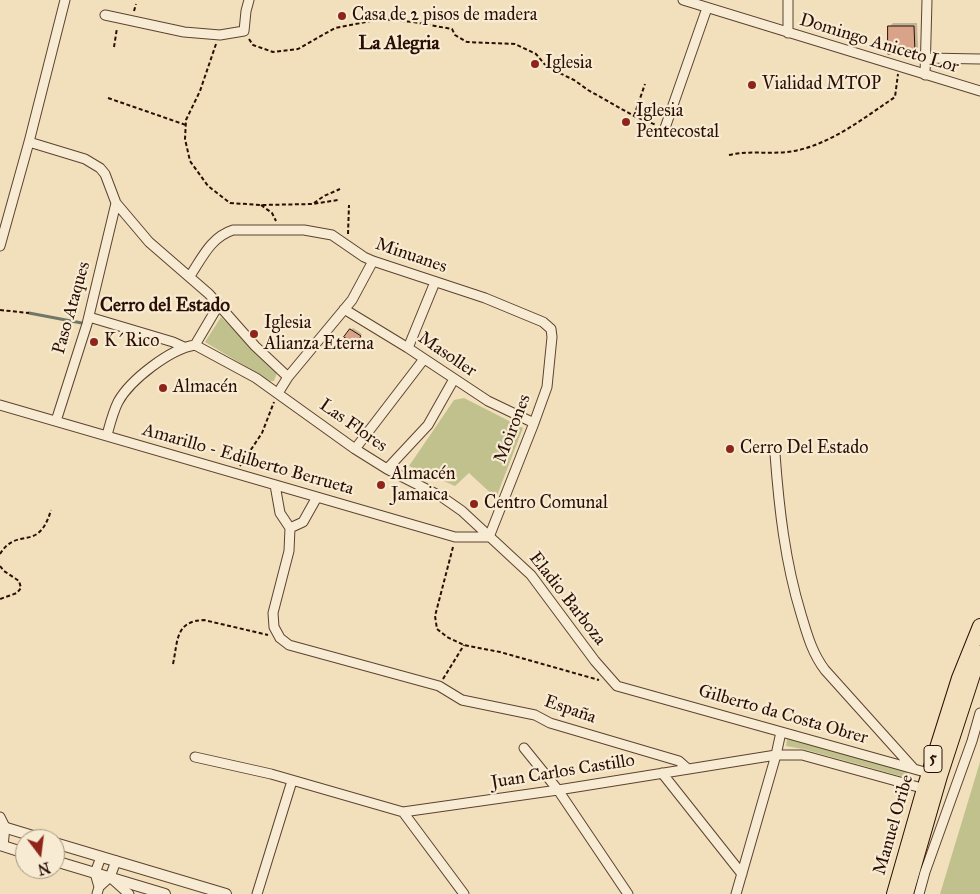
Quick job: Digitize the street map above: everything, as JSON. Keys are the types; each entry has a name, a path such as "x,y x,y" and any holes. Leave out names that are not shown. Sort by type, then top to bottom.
{"highway":[{"name":"Manuel Oribe","path":"906,894 959,678 980,626"},
{"name":"Manuel Oribe","path":"934,774 980,653"},
{"name":"Manuel Oribe","path":"894,894 930,791"}],"street":[{"path":"0,246 65,0"},
{"path":"105,15 184,32 220,35 244,30 246,11 250,0"},
{"name":"Domingo Aniceto Lor","path":"683,0 980,91"},
{"path":"788,0 788,33"},
{"path":"925,75 927,0"},
{"path":"665,128 707,8"},
{"path":"926,58 980,59"},
{"path":"29,142 94,163 105,174 116,203 149,242 209,294 255,346 288,377"},
{"name":"Paso Ataques","path":"56,421 89,317 116,203"},
{"name":"Minuanes","path":"190,276 212,243 224,233 233,230 304,230 332,235 373,261 528,315 543,322 551,329"},
{"path":"278,393 288,377 352,300 373,261"},
{"path":"408,348 435,282"},
{"path":"107,435 117,403 136,379 155,364 184,347 194,346 218,306"},
{"name":"Masoller","path":"344,309 408,348 488,401 534,423"},
{"path":"89,317 184,347"},
{"name":"Moirones","path":"489,537 534,423 546,387 552,337 551,329"},
{"name":"Las Flores","path":"194,346 256,378 387,470 442,497 462,511 489,537"},
{"path":"355,449 424,359"},
{"path":"387,470 428,425 454,380"},
{"name":"Amarillo - Edilberto Berrueta","path":"0,405 455,537 489,537"},
{"path":"775,454 780,517 795,595 810,646 825,670 914,769"},
{"path":"275,484 280,513 290,528 289,551 273,613 274,627 280,638"},
{"path":"290,528 303,522 317,497"},
{"name":"Eladio Barboza","path":"489,537 531,575 595,661 617,686"},
{"name":"España","path":"280,638 289,645 439,686 462,700 535,714 550,723 679,761 688,769"},
{"name":"Gilberto da Costa Obrer","path":"617,686 934,774"},
{"path":"919,894 925,872 976,742 980,713"},
{"path":"736,894 781,732"},
{"path":"524,748 558,790 628,894"},
{"name":"Juan Carlos Castillo","path":"195,757 292,780 403,812 558,790 776,755 802,755 930,791"},
{"path":"662,773 742,874"},
{"path":"257,894 292,780"},
{"path":"403,812 464,894"},
{"path":"0,817 3,827 2,846 15,850"},
{"path":"3,827 15,831"},
{"path":"65,846 226,894"},
{"path":"98,891 95,873 101,857"},
{"path":"98,891 110,877 116,862"},
{"path":"65,864 110,877 150,892 165,894"},
{"path":"110,877 129,894"}],"path":[{"path":"114,47 118,18"},
{"path":"244,30 253,45 273,52 298,48 336,28 380,19 452,29 455,35 467,42 514,44 536,54 547,67 574,80 634,116 665,128"},
{"path":"220,35 212,52 200,91 186,120 184,139 190,161 208,186 230,204 312,204 338,200"},
{"path":"729,155 765,151 793,151 821,143 895,97 899,67"},
{"path":"634,116 645,84"},
{"path":"108,98 186,125"},
{"path":"312,204 340,189"},
{"path":"261,205 272,213 280,229"},
{"path":"348,205 348,236 352,248"},
{"path":"0,310 29,313"},
{"path":"235,473 262,433 278,393"},
{"path":"0,554 4,546 13,540 33,537 42,531 47,524 50,510"},
{"path":"455,537 435,616 437,629 447,637 464,644 500,652 599,680"},
{"path":"0,566 19,581 21,588 17,594 0,599"},
{"path":"173,664 180,630 184,625 195,620 204,620 280,638"},
{"path":"439,686 464,644"}],"green space":[{"path":"221,317 277,373 274,381 270,381 205,342"},
{"path":"464,398 523,428 496,498 469,473 455,486 409,466 454,400"},
{"path":"787,739 907,772 909,775 904,777 786,746"},
{"path":"980,762 980,894 940,894"}],"building":[{"path":"888,26 914,26 915,53 888,54"},
{"path":"350,329 361,336 355,345 344,337"}],"waterway":[{"path":"29,313 87,324"}],"place":[{"name":"Casa de 2 pisos de madera","path":"342,16"},
{"name":"Iglesia","path":"535,64"},
{"name":"Vialidad MTOP","path":"752,85"},
{"name":"Iglesia Pentecostal","path":"626,122"},
{"name":"Iglesia Alianza Eterna","path":"254,334"},
{"name":"K´Rico","path":"94,342"},
{"name":"Almacén","path":"163,388"},
{"name":"Cerro Del Estado","path":"730,449"},
{"name":"Almacén Jamaica","path":"381,485"},
{"name":"Centro Comunal","path":"474,504"}],"district":[{"name":"La Alegria","path":"399,44"},
{"name":"Cerro del Estado","path":"165,306"}]}
